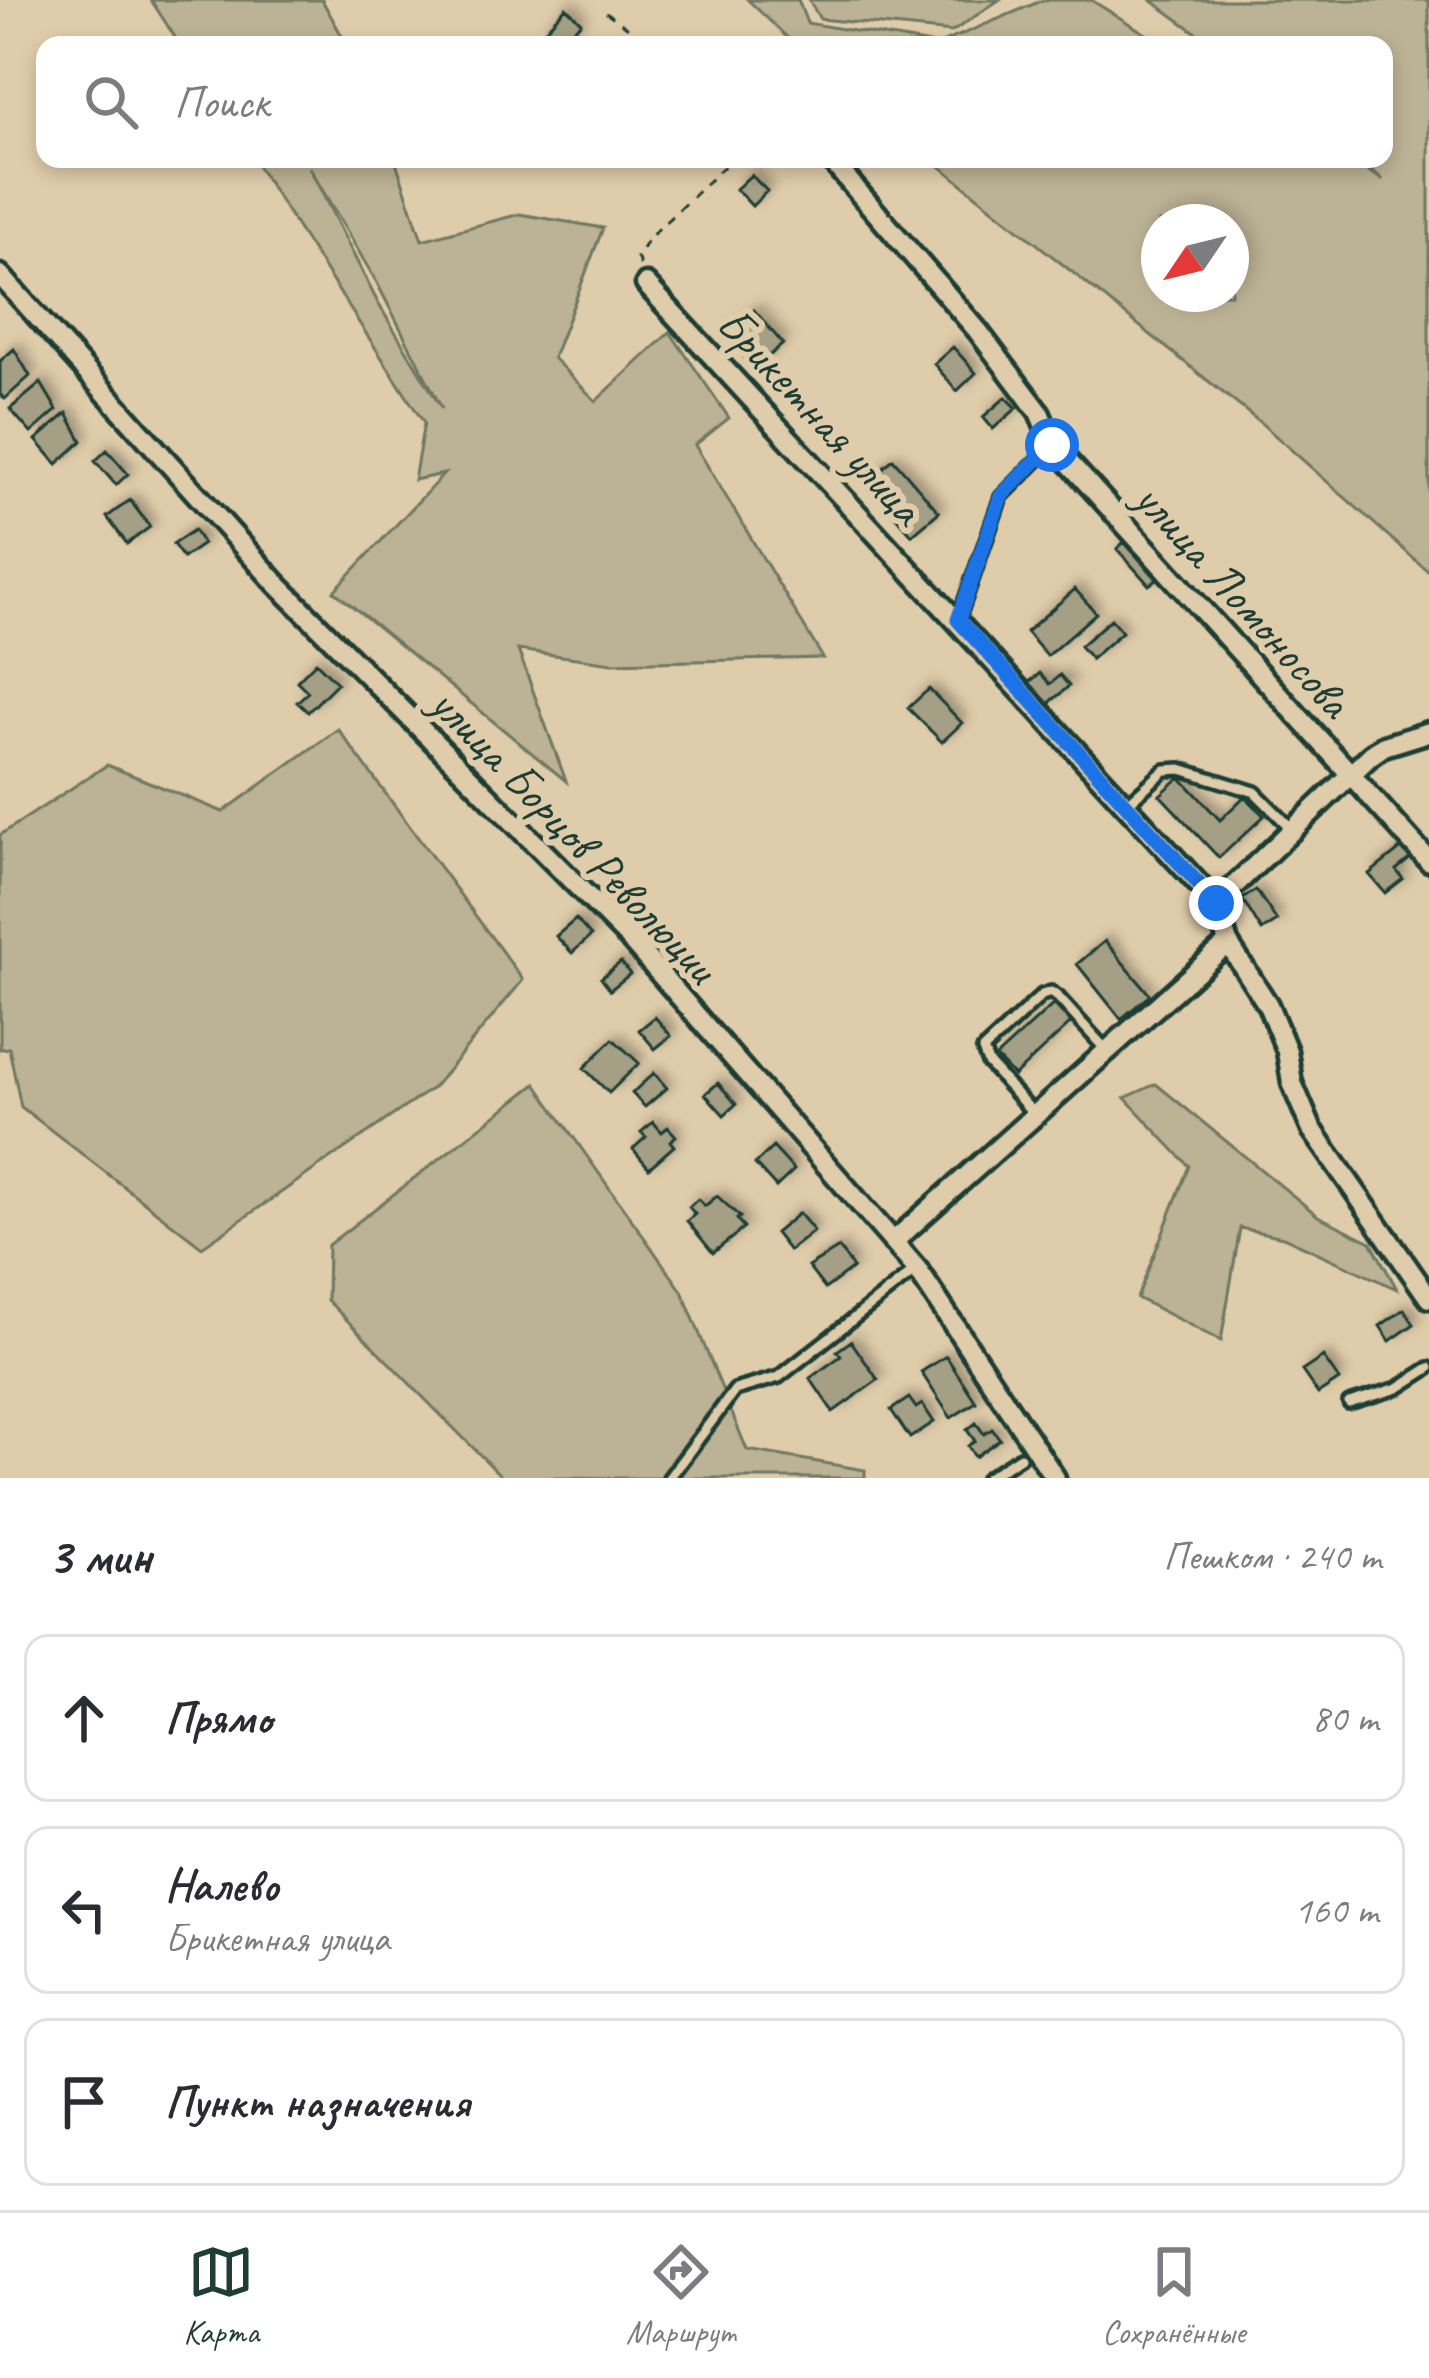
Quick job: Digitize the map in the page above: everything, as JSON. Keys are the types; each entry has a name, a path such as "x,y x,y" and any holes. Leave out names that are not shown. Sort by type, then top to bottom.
{"street":[{"name":"улица Ломоносова","path":"838,168 978,331 1039,412 1052,445 1429,861"},
{"name":"улица Борцов Революции","path":"0,275 277,584 628,937 917,1270 1055,1478"},
{"name":"Брикетная улица","path":"646,284 1216,903 1228,943 1268,1005 1311,1128 1429,1298"},
{"path":"1216,903 1349,774 1384,746 1429,732"},
{"path":"893,1242 1228,943"}],"lane":[{"path":"958,620 1001,496 1052,445"},
{"path":"1128,803 1165,770 1181,769 1255,792 1292,829"},
{"path":"1035,1115 988,1063 983,1050 1042,995 1051,992 1058,998 1107,1051"},
{"path":"669,1478 735,1390 779,1377 917,1270"},
{"path":"1348,1403 1398,1388 1429,1368"},
{"path":"987,1478 1020,1457"}],"path":[{"path":"607,12 640,36"},
{"path":"646,284 637,257 649,238 723,168"}],"shaded area":[{"path":"151,0 322,0 342,36 174,36"},
{"path":"748,0 798,0 807,23 884,36 786,36"},
{"path":"809,0 999,0 952,32 820,19"},
{"path":"1043,0 1091,0 1149,36 958,36"},
{"path":"1151,0 1429,0 1429,572 1262,424 942,168 1363,168 1383,180 1369,168 1393,168 1393,36 1201,36"},
{"path":"259,168 310,168 378,303 442,409 376,281 310,168 398,168 422,240 520,214 603,228 553,358 596,401 670,332 729,418 695,445 823,658 612,663 518,650 566,781 334,591 444,474 414,480 424,423"},
{"path":"338,729 523,980 434,1087 202,1247 21,1107 9,1048 0,1049 0,835 107,765 223,812"},
{"path":"536,1084 682,1291 747,1450 865,1470 865,1478 503,1478 327,1300 328,1245"},
{"path":"1156,1084 1318,1216 1371,1242 1397,1289 1283,1237 1240,1228 1221,1341 1137,1298 1189,1166 1125,1098"}],"building":[{"path":"566,7 581,22 568,36 542,33"},
{"path":"751,175 767,191 752,206 736,189"},
{"path":"754,310 783,344 754,369 725,335"},
{"path":"953,347 976,373 957,391 934,364"},
{"path":"14,349 30,376 5,399 0,394 0,361"},
{"path":"41,383 57,410 31,433 10,409"},
{"path":"1006,397 1017,408 993,429 983,417"},
{"path":"67,413 82,441 57,464 36,440"},
{"path":"107,450 128,474 116,485 95,461"},
{"path":"893,459 939,512 912,535 866,482"},
{"path":"130,500 150,527 127,544 107,517"},
{"path":"194,530 203,544 183,558 173,544"},
{"path":"1124,542 1157,579 1149,585 1117,549"},
{"path":"1075,589 1096,613 1047,656 1026,632"},
{"path":"1111,619 1122,632 1091,659 1080,646"},
{"path":"316,662 337,683 308,712 297,702 308,692 297,681"},
{"path":"1040,673 1050,684 1060,675 1069,686 1046,706 1027,684"},
{"path":"929,689 962,723 942,742 908,708"},
{"path":"1180,777 1220,820 1245,796 1264,816 1219,858 1160,795"},
{"path":"1404,846 1412,857 1396,870 1403,879 1385,893 1369,874"},
{"path":"1256,890 1277,921 1262,931 1242,899"},
{"path":"576,919 591,936 572,953 556,936"},
{"path":"1105,941 1150,995 1121,1019 1077,964"},
{"path":"621,962 630,974 610,990 601,978"},
{"path":"1054,1004 1071,1023 1014,1076 996,1057"},
{"path":"655,1017 671,1036 655,1049 639,1030"},
{"path":"613,1039 639,1063 609,1093 584,1068"},
{"path":"654,1073 667,1088 645,1107 632,1093"},
{"path":"718,1083 736,1104 724,1115 705,1094"},
{"path":"653,1122 662,1132 668,1127 676,1136 670,1141 674,1146 649,1168 633,1149 646,1137 641,1132"},
{"path":"773,1147 794,1170 776,1187 755,1164"},
{"path":"717,1196 740,1217 744,1228 713,1253 687,1221 695,1214 689,1207 698,1199 705,1206"},
{"path":"799,1213 814,1231 789,1251 775,1233"},
{"path":"839,1248 853,1268 825,1289 808,1267"},
{"path":"1404,1309 1414,1324 1390,1341 1380,1326"},
{"path":"851,1341 878,1380 833,1412 810,1378 841,1356 837,1351"},
{"path":"946,1356 976,1402 951,1418 921,1372"},
{"path":"1323,1357 1339,1380 1318,1394 1302,1371"},
{"path":"909,1398 916,1408 922,1404 934,1422 910,1438 891,1410"},
{"path":"976,1423 984,1434 992,1429 1000,1439 975,1457 968,1446 975,1441 967,1430"}],"route":[{"path":"1052,445 1001,496 958,620 1216,903"}]}
